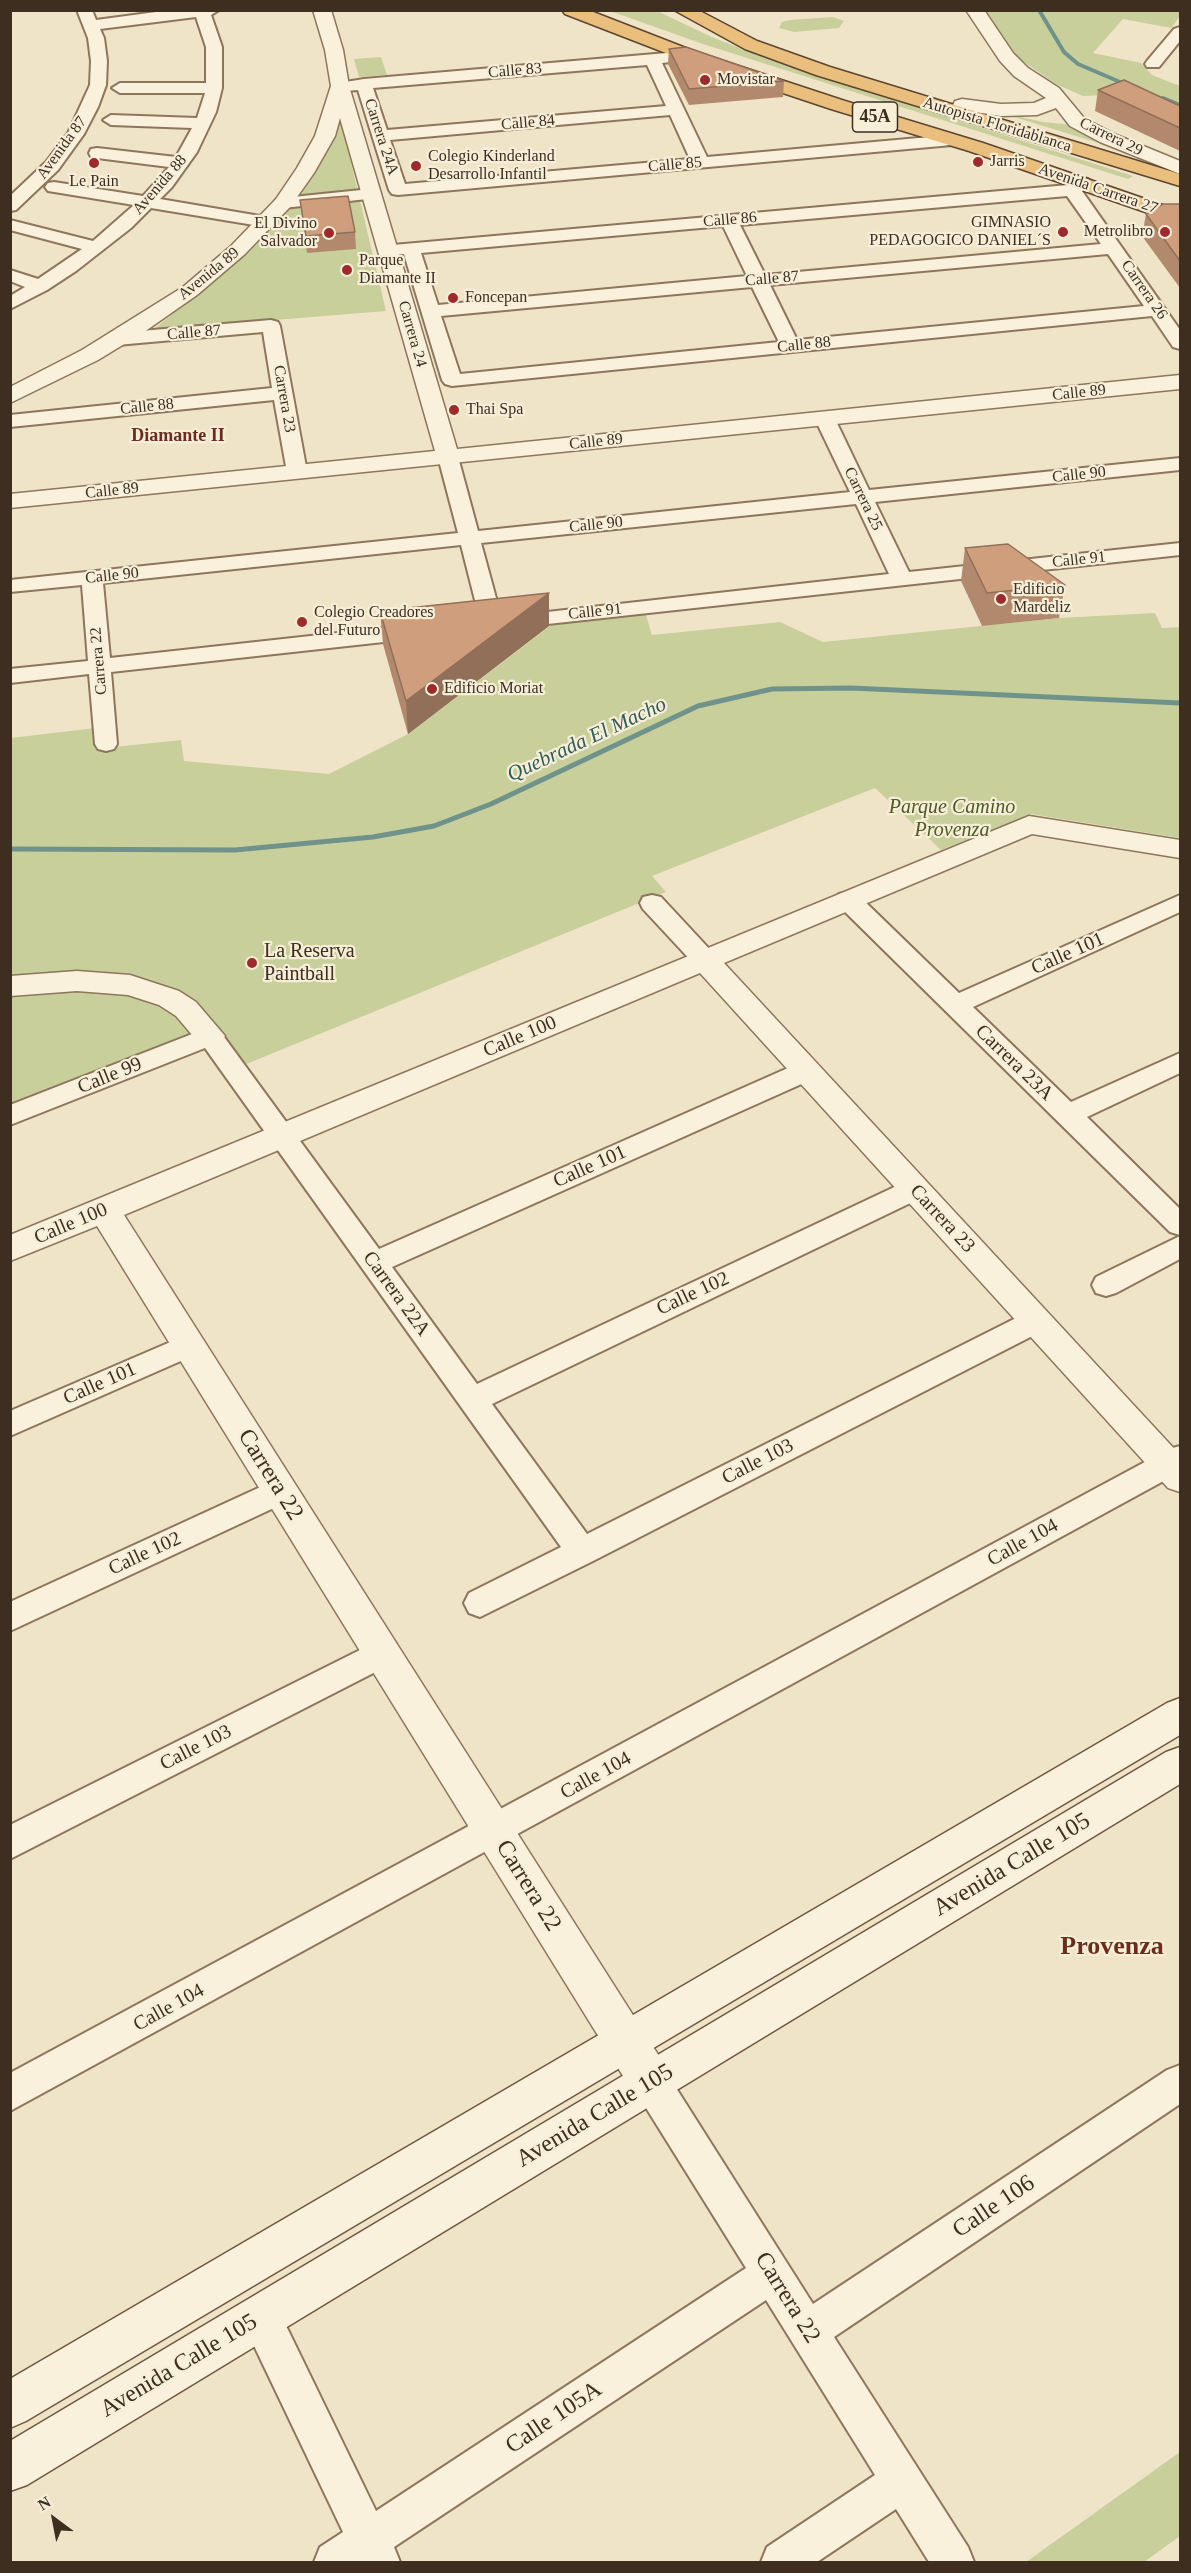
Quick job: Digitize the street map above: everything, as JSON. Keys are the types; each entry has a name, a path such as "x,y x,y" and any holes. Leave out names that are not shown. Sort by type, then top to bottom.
{"highway":[{"name":"Avenida Carrera 27","path":"571,10 690,56 952,140 1077,186 1180,218"},
{"name":"Autopista Floridablanca","path":"590,10 699,50 1180,208"},
{"name":"Avenida Carrera 27","path":"691,14 803,55 1180,170"},
{"name":"Autopista Floridablanca","path":"691,14 751,45 832,74 1180,180"}],"street":[{"name":"Carrera 24","path":"322,10 334,50 340,86 340,119 371,194 448,457 492,624"},
{"name":"Carrera 29","path":"975,10 1006,57 1022,72 1052,92 1080,125 1180,170"},
{"path":"88,18 207,11"},
{"name":"Avenida 88","path":"10,304 41,286 97,247 148,202 181,163 203,123 214,88 214,47 207,11"},
{"name":"Avenida 87","path":"10,206 52,166 76,134 90,107 98,85 99,61 88,18"},
{"path":"1153,64 1180,32"},
{"name":"Calle 83","path":"340,86 690,56"},
{"path":"652,59 701,163"},
{"name":"Carrera 24A","path":"364,84 398,190"},
{"path":"120,88 214,88"},
{"path":"962,105 1001,110 1037,109 1054,102 1056,99 1052,92"},
{"name":"Calle 84","path":"381,136 676,110"},
{"name":"Avenida 89","path":"10,396 117,339 198,285 266,222 283,203 340,119"},
{"path":"111,120 203,123"},
{"name":"Calle 85","path":"398,190 952,140"},
{"path":"96,153 181,163"},
{"name":"Calle 86","path":"388,251 1077,186"},
{"name":"Carrera 26","path":"1077,186 1114,248 1180,343"},
{"path":"54,187 266,222"},
{"path":"283,203 371,194"},
{"path":"729,220 790,346"},
{"path":"10,225 97,247"},
{"name":"Calle 87","path":"430,311 1114,248"},
{"path":"411,249 430,311"},
{"path":"10,275 41,286"},
{"name":"Calle 88","path":"430,311 452,380 1157,310"},
{"name":"Calle 87","path":"117,339 271,326"},
{"name":"Carrera 23","path":"271,326 297,472"},
{"name":"Calle 89","path":"10,501 1180,382"},
{"name":"Calle 88","path":"10,421 283,393"},
{"name":"Carrera 25","path":"825,419 902,579"},
{"name":"Calle 90","path":"10,586 1180,464"},
{"name":"Calle 91","path":"469,626 1180,549"},
{"name":"Carrera 22","path":"92,578 106,744"},
{"path":"10,676 435,630"},
{"name":"Calle 100","path":"10,1249 1029,825 1180,849"},
{"name":"Carrera 23A","path":"848,900 1180,1225"},
{"path":"652,903 705,960"},
{"name":"Calle 101","path":"955,1005 1180,903"},
{"name":"Carrera 23","path":"705,960 1036,1321 1176,1467"},
{"path":"10,986 77,981 130,985 159,994 186,1009 210,1036"},
{"name":"Carrera 22A","path":"210,1036 582,1552"},
{"name":"Calle 99","path":"10,1116 210,1036"},
{"path":"1068,1115 1180,1062"},
{"name":"Calle 101","path":"374,1263 806,1071"},
{"name":"Calle 102","path":"472,1400 915,1189"},
{"name":"Carrera 22","path":"104,1210 953,2562"},
{"path":"1106,1285 1180,1247"},
{"name":"Calle 103","path":"480,1603 1036,1321"},
{"name":"Calle 101","path":"10,1424 189,1345"},
{"name":"Calle 104","path":"10,2094 494,1831 1176,1467"},
{"name":"Calle 102","path":"10,1617 280,1491"},
{"name":"Calle 103","path":"10,1843 382,1653"},
{"name":"Avenida Calle 105","path":"10,2405 1180,1715"},
{"name":"Avenida Calle 105","path":"10,2468 1180,1764"},
{"name":"Calle 106","path":"808,2331 1180,2083"},
{"name":"Calle 105A","path":"335,2562 374,2552 772,2273"},
{"path":"261,2317 374,2552"},
{"path":"782,2562 901,2481"}],"green space":[{"path":"610,11 657,11 714,38 787,66 1133,176 1128,179 703,44"},
{"path":"985,11 1180,11 1180,16 1171,28 1123,19 1093,53 1141,63 1152,75 1180,86 1180,123 1106,95 1083,96 1056,84 1015,56"},
{"path":"833,17 844,21 839,28 794,32 779,28 782,22 790,20"},
{"path":"381,57 387,75 359,77 354,59"},
{"path":"998,112 1043,122 1074,125 1131,153"},
{"name":"Parque Diamante II","path":"341,120 386,311 153,330 253,247 281,216 305,186"},
{"name":"Parque Camino Provenza","path":"645,612 652,635 780,622 823,642 1059,618 1155,613 1162,628 1180,627 1180,838 1031,814 941,850 875,788 652,876 666,892 244,1065 217,1026 11,1106 11,738 95,728 95,749 181,740 184,761 329,774 408,734 554,623"},
{"path":"1180,2452 1180,2536 1144,2562 1026,2562"}],"building":[{"path":"686,47 784,81 689,89 669,49"},
{"path":"1124,80 1180,106 1180,128 1098,90"},
{"path":"348,196 355,232 306,236 300,200"},
{"path":"1163,204 1180,204 1180,261 1146,214"},
{"path":"1008,544 1065,585 987,593 965,548"},
{"path":"549,593 406,701 380,611"}],"waterway":[{"name":"Quebrada El Macho","path":"1039,10 1064,52 1078,64 1127,85"},
{"name":"Quebrada El Macho","path":"1163,98 1180,105"},
{"name":"Quebrada El Macho","path":"10,849 235,850 373,837 434,826 491,804 698,706 772,689 851,688 1180,703"}],"place":[{"name":"Movistar","path":"705,80"},
{"name":"Jarris","path":"978,162"},
{"name":"Le Pain","path":"94,163"},
{"name":"Colegio Kinderland Desarrollo Infantil","path":"416,166"},
{"name":"GIMNASIO PEDAGOGICO DANIEL´S","path":"1063,232"},
{"name":"Metrolibro","path":"1165,232"},
{"name":"El Divino Salvador","path":"329,233"},
{"name":"Parque Diamante II","path":"347,270"},
{"name":"Foncepan","path":"453,298"},
{"name":"Thai Spa","path":"454,410"},
{"name":"Edificio Mardeliz","path":"1001,599"},
{"name":"Colegio Creadores del Futuro","path":"302,622"},
{"name":"Edificio Moriat","path":"432,689"},
{"name":"La Reserva Paintball","path":"252,963"}],"district":[{"name":"Diamante II","path":"178,436"},
{"name":"Provenza","path":"1112,1947"}]}
